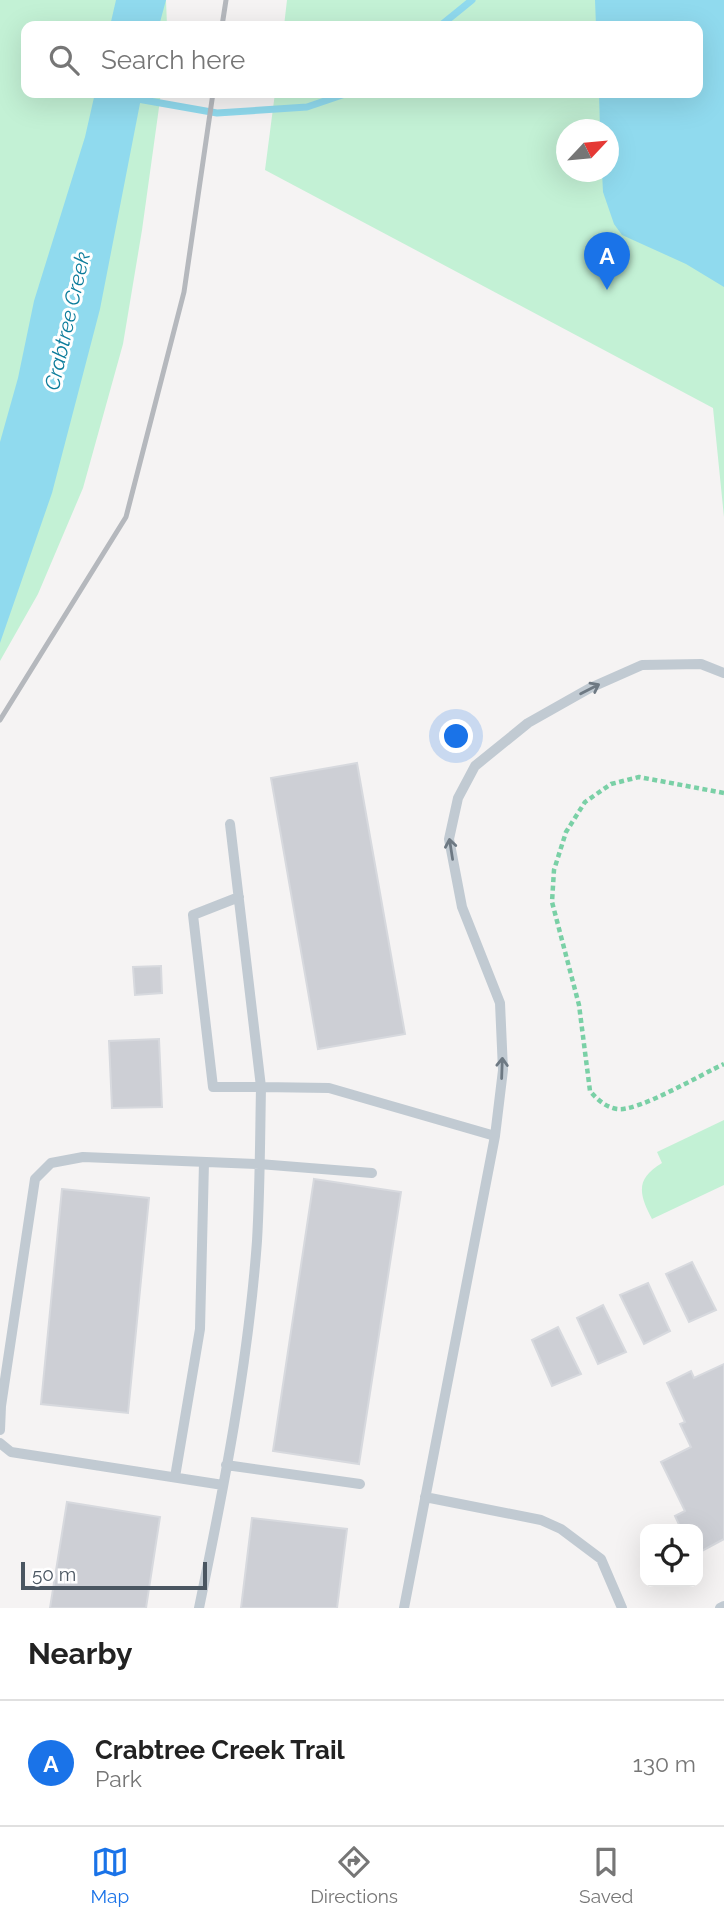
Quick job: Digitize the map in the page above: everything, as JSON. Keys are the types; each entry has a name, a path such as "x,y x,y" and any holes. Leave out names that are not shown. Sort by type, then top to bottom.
{"lane":[{"path":"404,1608 495,1136 503,1070 500,1003 462,907 449,839 458,798 475,766 528,723 590,688 642,665 701,664 724,673"},
{"path":"199,1608 243,1371 257,1241 261,1087 230,824"},
{"path":"239,897 192,915 213,1087 329,1088 495,1136"},
{"path":"0,1430 1,1406 34,1179 51,1163 83,1157 259,1164 372,1173"},
{"path":"175,1477 200,1329 204,1162"},
{"path":"0,1443 11,1452 223,1485"},
{"path":"226,1465 360,1484"},
{"path":"425,1497 541,1520 561,1529 601,1559 622,1608"}],"path":[{"path":"724,793 639,777 611,783 585,802 566,832 554,870 552,902 579,1006 590,1091 598,1101 618,1109 643,1104 724,1064"}],"green space":[{"path":"0,0 166,0 167,21 21,21 21,98 160,98 123,344 83,488 38,594 0,661"},
{"path":"287,0 724,0 724,517 713,408 265,170 274,98 703,98 703,21 285,21"},
{"path":"724,1120 724,1185 652,1219 644,1202 642,1188 647,1175 662,1163 657,1152"}],"water":[{"path":"116,0 166,0 160,21 111,21"},
{"path":"595,0 724,0 724,287 686,264 622,235 614,224 603,192 602,182 619,182 619,119 600,119 599,98 703,98 703,21 596,21"},
{"name":"Crabtree Creek","path":"94,98 141,98 100,309 52,493 0,643 0,442 18,378 34,301 85,137"}],"building":[{"path":"357,763 405,1034 318,1049 271,778"},
{"path":"161,966 162,993 135,995 133,967"},
{"path":"159,1039 162,1107 112,1108 109,1041"},
{"path":"314,1179 401,1192 359,1464 273,1451"},
{"path":"62,1189 149,1198 128,1413 41,1404"},
{"path":"692,1262 716,1310 689,1322 666,1274"},
{"path":"648,1283 670,1331 644,1344 620,1295"},
{"path":"603,1305 626,1352 598,1364 577,1318"},
{"path":"558,1327 581,1374 552,1386 532,1340"},
{"path":"724,1364 724,1539 703,1550 703,1524 679,1524 675,1516 685,1511 661,1462 691,1447 680,1424 685,1422 667,1383 691,1371 694,1378"},
{"path":"67,1502 160,1517 146,1608 50,1608"},
{"path":"252,1518 347,1529 337,1608 241,1608"}],"waterway":[{"path":"446,21 472,0"},
{"path":"132,98 217,113 307,107 333,98"}],"railway":[{"path":"223,21 226,0"},
{"path":"0,720 126,517 184,292 212,98"}],"place":[{"name":"Crabtree Creek Trail","path":"607,290"}]}
